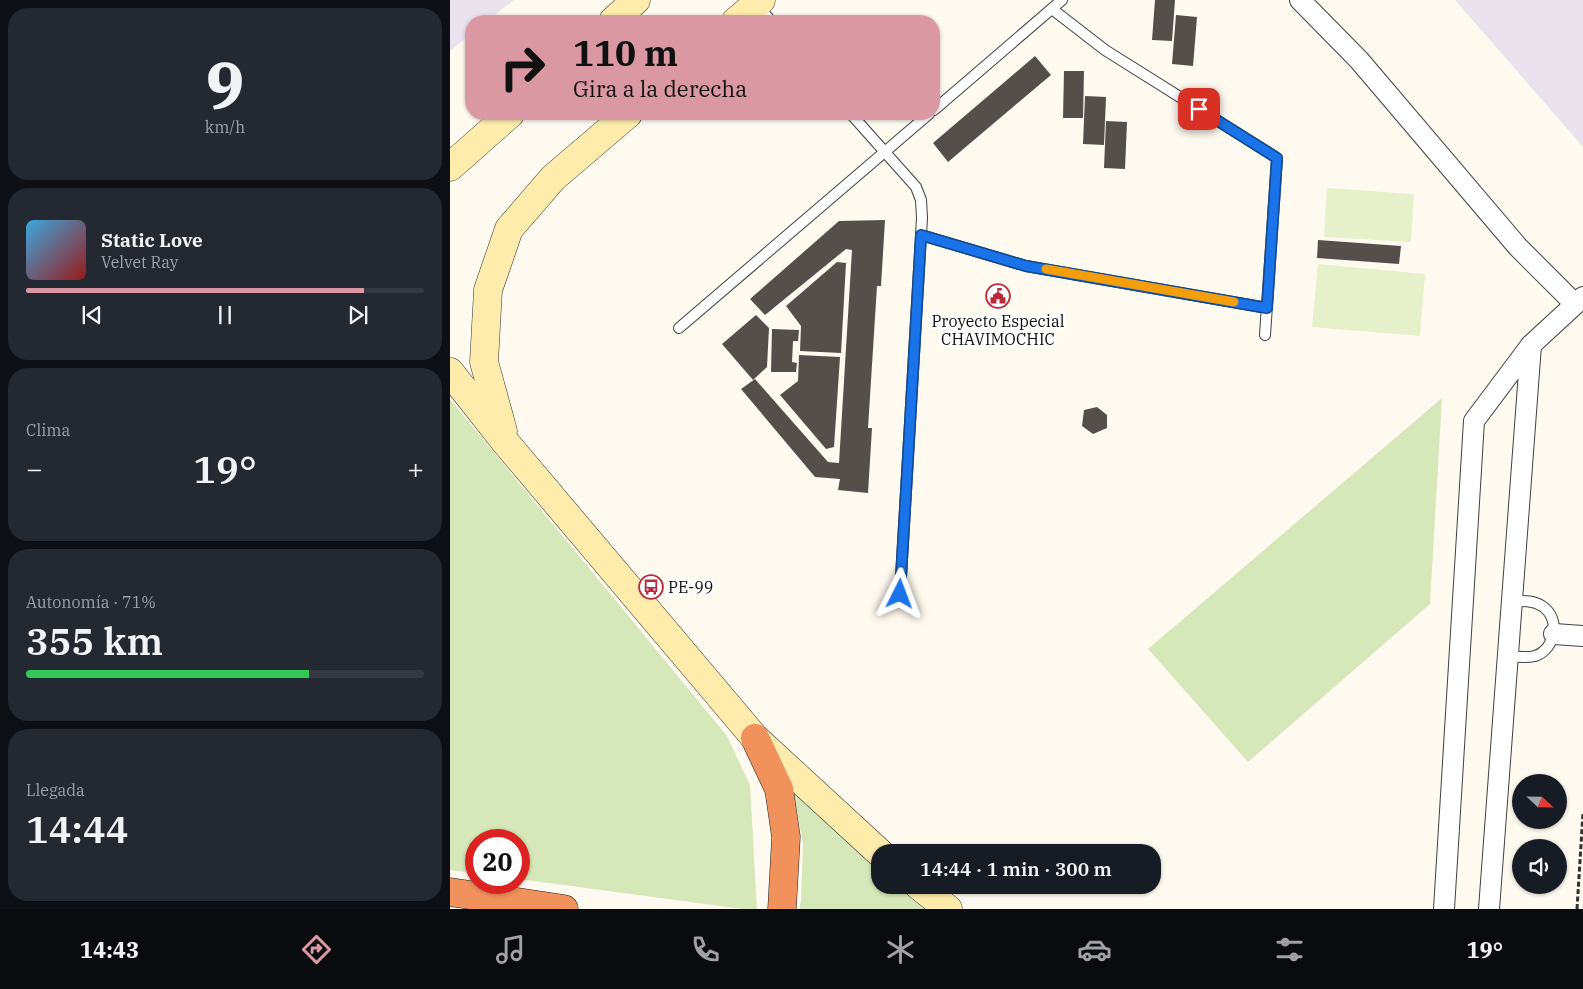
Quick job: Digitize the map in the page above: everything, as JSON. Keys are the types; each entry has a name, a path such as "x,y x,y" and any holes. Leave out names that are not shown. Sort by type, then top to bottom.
{"highway":[{"path":"755,738 779,789 786,837 782,909"},
{"path":"450,892 564,909"}],"street":[{"path":"620,15 636,0"},
{"path":"1300,0 1359,60 1518,247 1579,301 1531,345 1474,421 1444,909"},
{"path":"746,15 760,6"},
{"path":"450,167 503,120"},
{"path":"506,442 484,362 488,290 509,229 553,178 621,120"},
{"path":"1489,909 1531,345"},
{"path":"450,372 506,442 755,738 871,845"},
{"path":"1554,634 1583,636"},
{"path":"929,894 948,909"}],"lane":[{"path":"940,105 1062,0"},
{"path":"1052,9 1105,50 1277,158 1265,335"},
{"path":"856,120 916,187 921,200 921,235 900,594"},
{"path":"679,328 922,120"},
{"path":"921,235 1026,266 1267,308"},
{"path":"1508,656 1527,657 1537,655 1549,646 1554,634 1553,621 1545,608 1530,602 1512,601"}],"path":[{"path":"1577,909 1583,813"}],"shaded area":[{"path":"450,0 514,0 495,15 465,15 465,39 450,51"},
{"path":"1455,0 1583,0 1583,147"}],"green space":[{"path":"1327,188 1414,194 1411,242 1324,237"},
{"path":"1318,264 1425,274 1420,336 1312,327"},
{"path":"1442,398 1430,604 1248,762 1148,649"},
{"path":"450,399 727,736 750,785 757,909 742,909 530,880 530,829 465,829 465,872 450,870"},
{"path":"792,784 871,852 871,894 920,894 937,909 799,909 801,901 803,844"}],"building":[{"path":"1155,0 1175,0 1172,41 1152,40"},
{"path":"1176,15 1197,17 1193,66 1172,64"},
{"path":"1035,56 1051,75 948,162 933,143"},
{"path":"1064,71 1084,71 1083,118 1063,118"},
{"path":"1085,96 1106,97 1104,145 1083,144"},
{"path":"1106,121 1127,122 1125,169 1104,168"},
{"path":"885,220 881,286 877,286 868,428 872,428 868,493 838,490 840,479 815,477 741,389 755,379 828,462 839,463 852,250 846,249 765,315 750,299 839,221"},
{"path":"1318,240 1401,246 1399,264 1317,258"},
{"path":"837,262 846,263 841,353 800,351 801,326 786,306"},
{"path":"756,315 769,328 767,367 753,380 722,344"},
{"path":"772,329 799,330 798,341 793,341 792,362 797,363 796,372 771,372"},
{"path":"799,355 840,357 834,447 826,449 780,395 798,381"},
{"path":"1097,407 1107,415 1107,428 1093,434 1082,426 1084,410"}],"slow traffic":[{"path":"1046,269 1234,302"}],"place":[{"name":"Proyecto Especial CHAVIMOCHIC","path":"998,296"},
{"name":"PE-99","path":"651,587"}],"route":[{"path":"900,594 921,235 1026,266 1267,308 1277,158 1199,109"}]}
